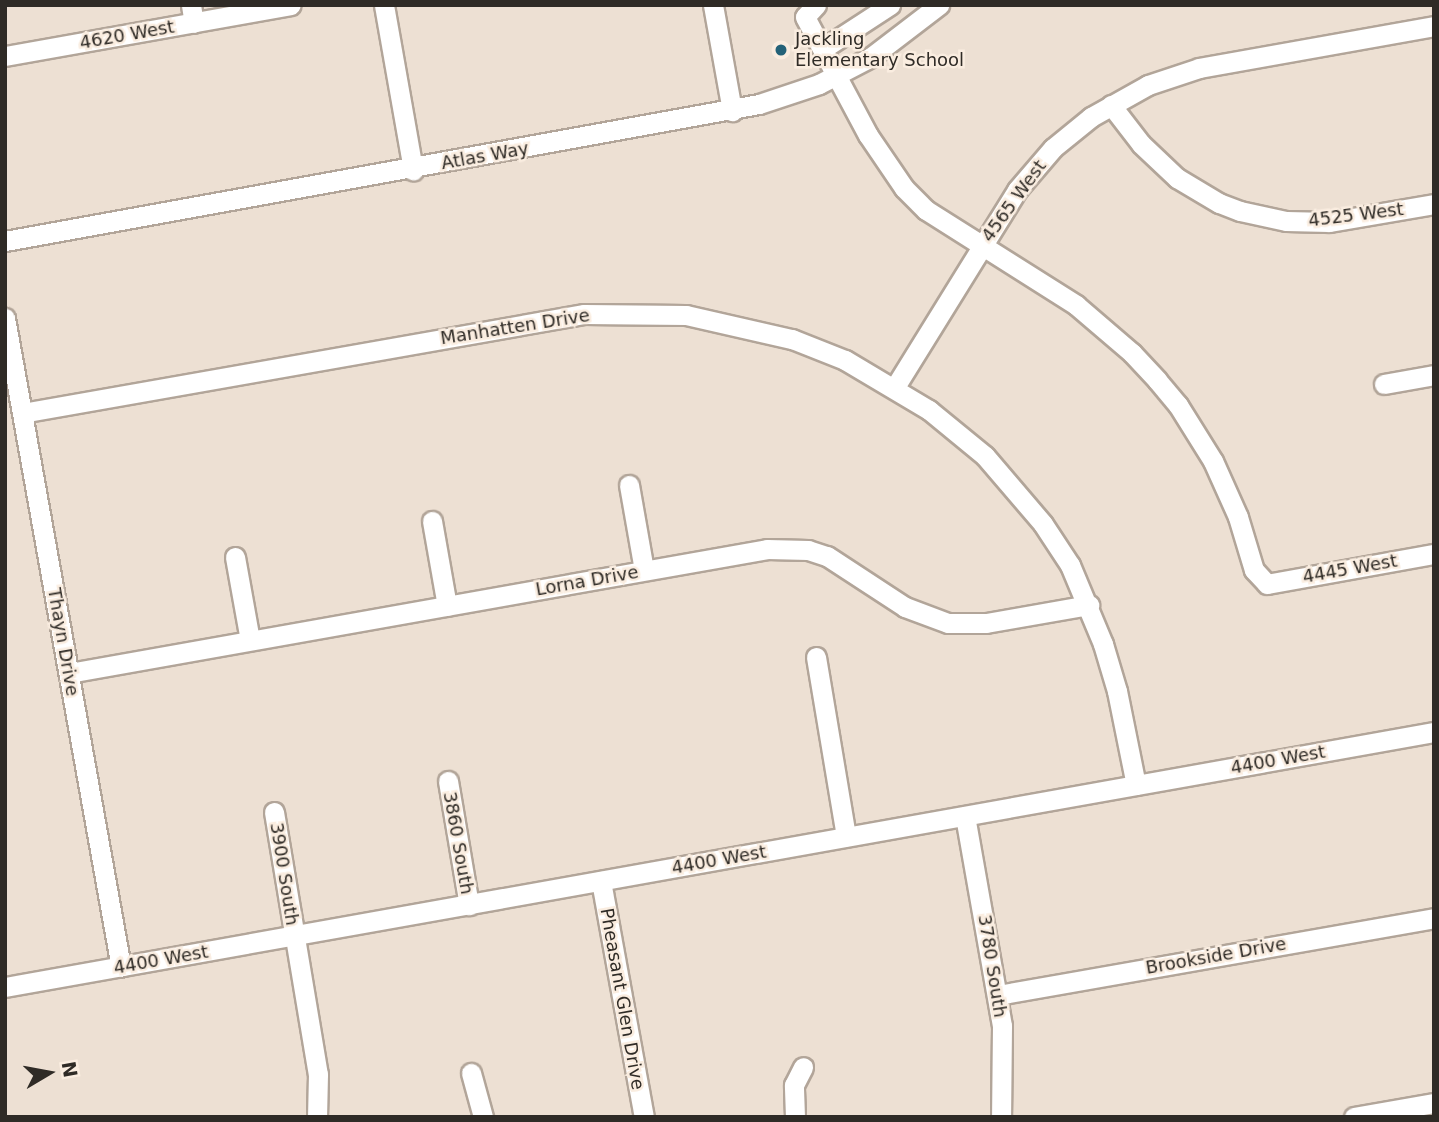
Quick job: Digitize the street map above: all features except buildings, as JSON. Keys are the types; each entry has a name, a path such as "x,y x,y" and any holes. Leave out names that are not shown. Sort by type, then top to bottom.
{"street":[{"name":"4620 West","path":"5,57 192,14 290,5"},
{"path":"384,5 413,170"},
{"path":"713,5 732,111"},
{"path":"824,48 890,5"},
{"name":"Atlas Way","path":"5,241 413,170 732,111 780,99 836,76 890,44 939,5"},
{"path":"811,11 836,76 868,135 904,188 926,210 981,247"},
{"name":"4565 West","path":"895,387 981,247 1034,168 1070,132 1147,85 1199,68 1434,26"},
{"name":"4525 West","path":"1111,105 1141,144 1177,178 1219,203 1240,211 1286,221 1329,222 1434,204"},
{"name":"4445 West","path":"981,247 1076,305 1132,353 1157,380 1178,405 1213,461 1238,517 1254,570 1267,584 1434,554"},
{"name":"Manhatten Drive","path":"22,413 584,314 686,315 792,339 845,360 895,387 958,431 1008,481 1070,565 1088,606 1117,691 1136,785"},
{"name":"Thayn Drive","path":"5,318 121,967"},
{"path":"1384,384 1434,376"},
{"path":"629,485 644,570"},
{"path":"432,521 447,606"},
{"name":"Lorna Drive","path":"69,673 786,547 827,556 905,607 948,623 986,623 1088,606"},
{"path":"235,557 250,640"},
{"path":"816,657 846,837"},
{"name":"4400 West","path":"5,987 1434,732"},
{"name":"3860 South","path":"448,782 469,905"},
{"name":"3900 South","path":"274,812 318,1074 317,1117"},
{"name":"3780 South","path":"965,816 998,995 1003,1054 1001,1117"},
{"name":"Pheasant Glen Drive","path":"601,881 643,1117"},
{"name":"Brookside Drive","path":"998,995 1434,918"},
{"path":"795,1117 794,1085 803,1067"},
{"path":"471,1073 484,1117"},
{"path":"1354,1117 1434,1102"}],"place":[{"name":"Jackling Elementary School","path":"781,50"}]}
